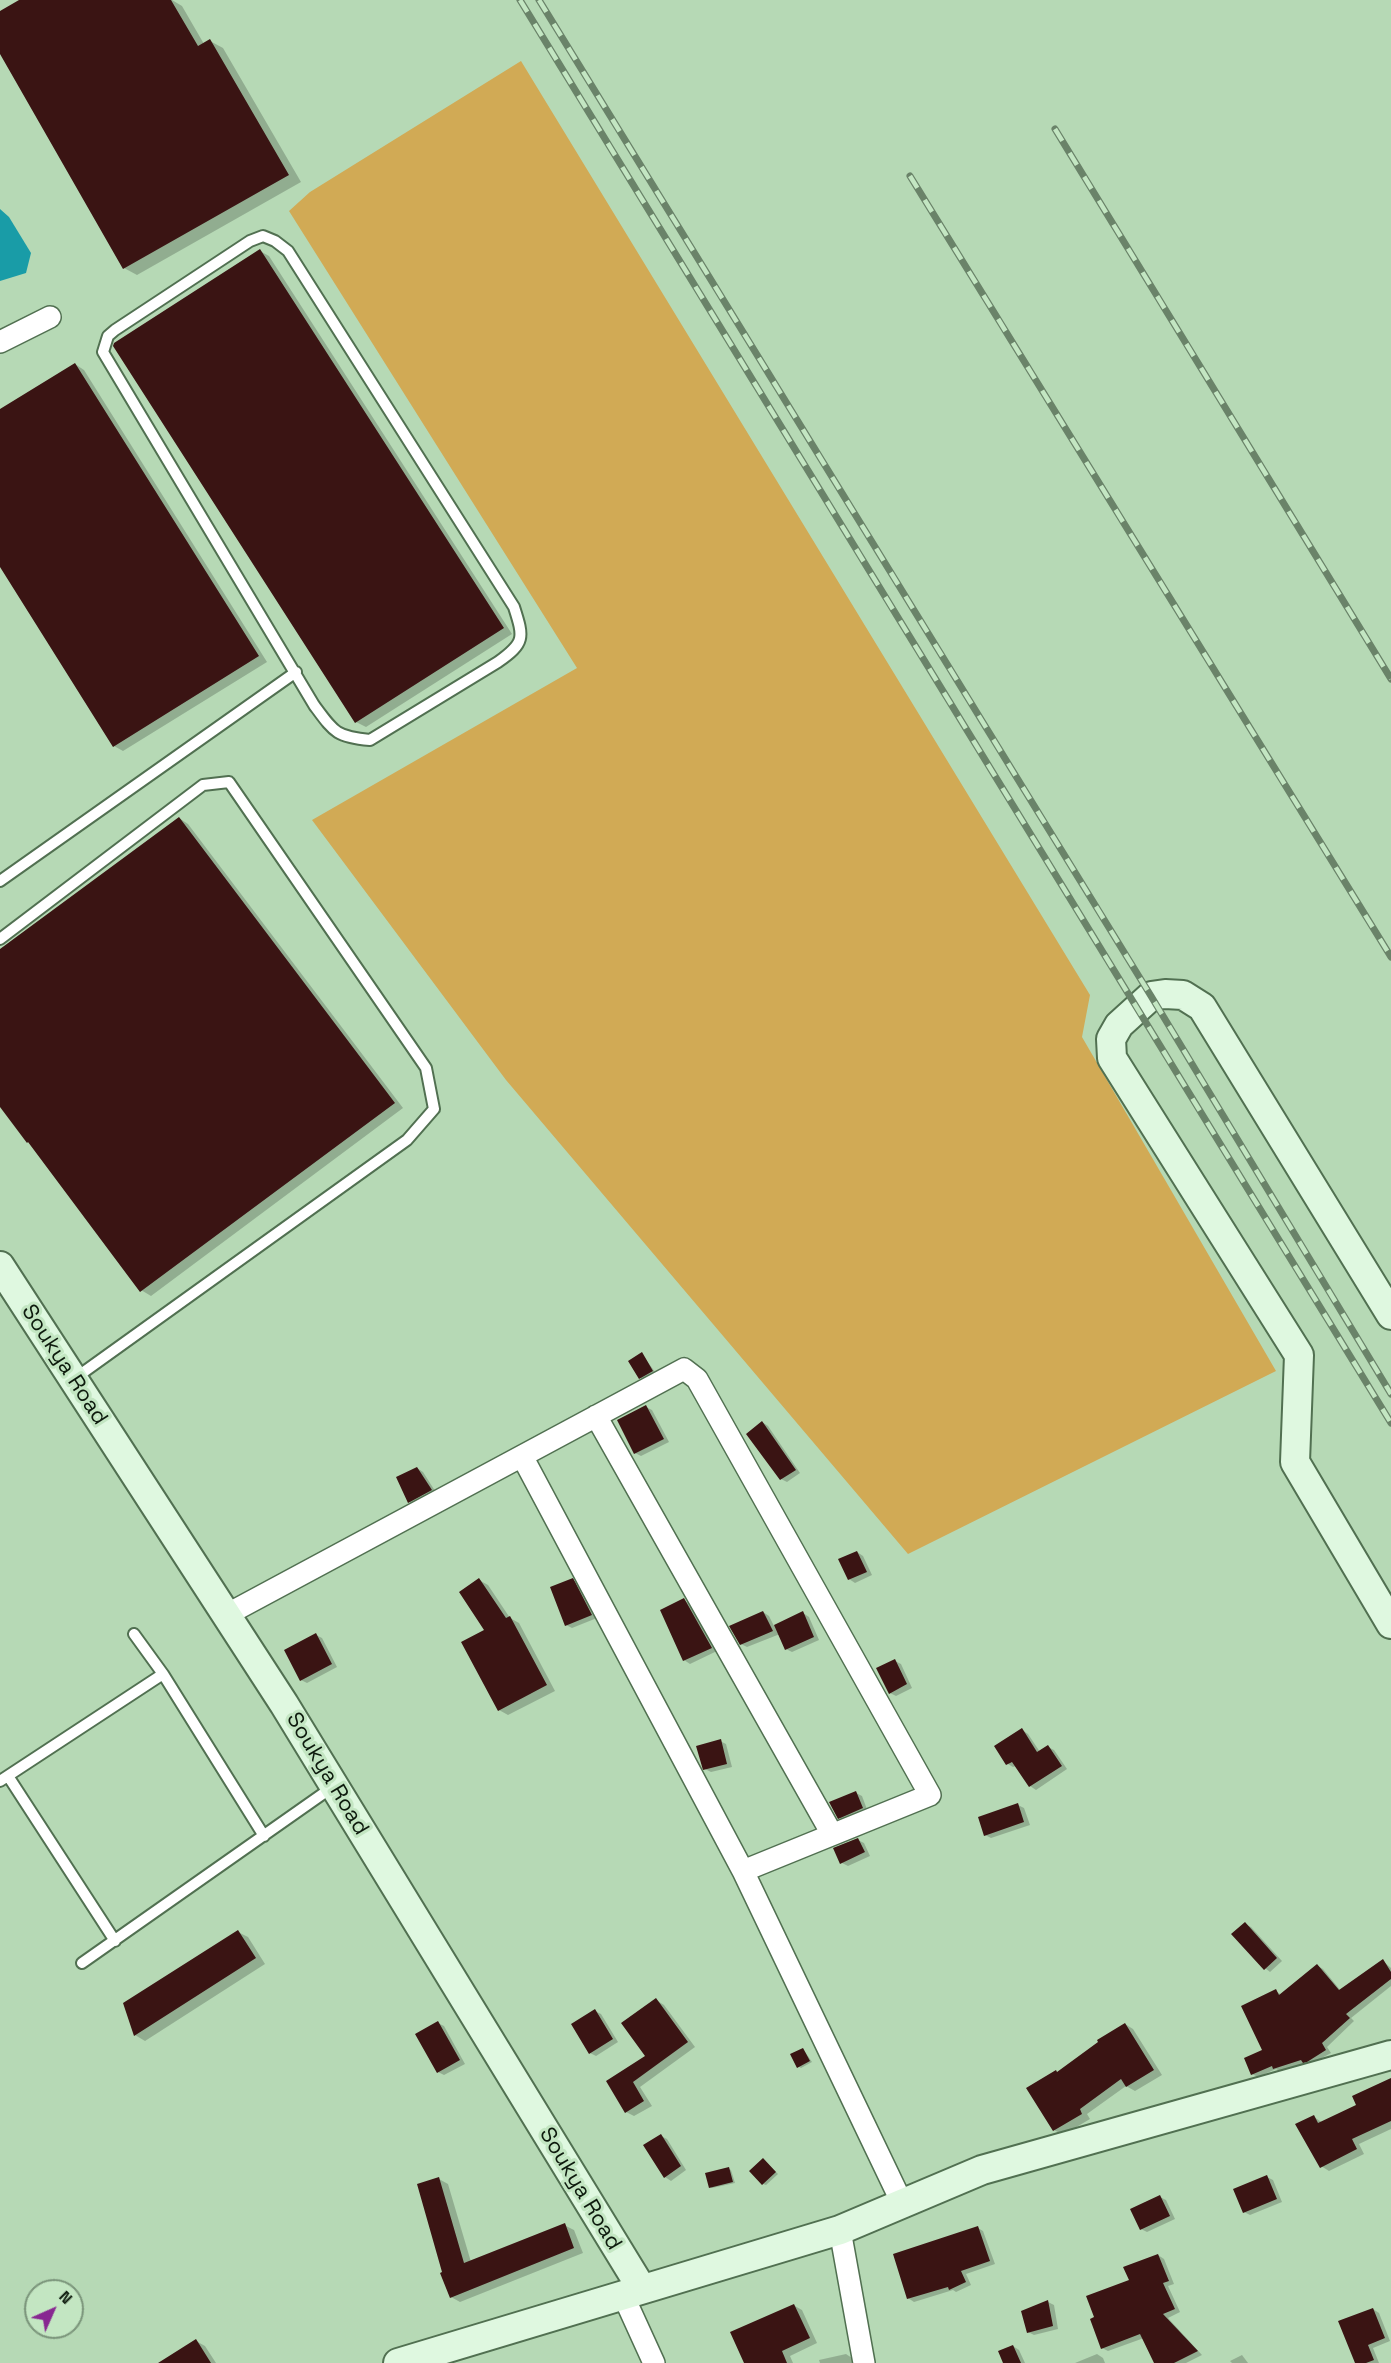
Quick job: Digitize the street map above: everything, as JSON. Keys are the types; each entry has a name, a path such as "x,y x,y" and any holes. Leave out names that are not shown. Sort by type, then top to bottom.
{"main road":[{"path":"1391,1314 1202,1007 1183,995 1151,996 1119,1025 1111,1039 1112,1058 1299,1355 1295,1462 1391,1624"},
{"name":"Soukya Road","path":"0,1266 334,1786 633,2292"},
{"path":"398,2363 840,2230 982,2170 1391,2055"}],"street":[{"path":"0,342 50,317"},
{"path":"226,1615 684,1369 697,1380 930,1794 743,1870"},
{"path":"596,1416 832,1834"},
{"path":"522,1456 743,1870 902,2203"},
{"path":"840,2230 864,2363"},
{"path":"633,2292 654,2363"}],"lane":[{"path":"262,236 275,241 288,252 514,607 522,632 516,649 498,662 370,740 346,738 331,729 314,705 297,672 103,352 108,336 115,330 250,241 262,236"},
{"path":"0,881 297,672"},
{"path":"0,939 203,785 229,782 426,1068 434,1109 407,1140 73,1379"},
{"path":"134,1634 163,1674 264,1836"},
{"path":"115,1941 4,1778 163,1674"},
{"path":"82,1963 334,1786"}],"shaded area":[{"path":"521,61 1090,995 1082,1037 1276,1371 908,1554 506,1080 312,820 577,668 289,211 310,192"}],"water":[{"path":"0,209 9,217 31,253 26,273 0,281"}],"building":[{"path":"19,0 171,0 198,46 210,39 289,175 123,269 0,54 0,11"},
{"path":"260,249 504,628 355,723 113,346 114,343"},
{"path":"75,363 259,656 113,747 0,567 0,409"},
{"path":"179,817 395,1103 140,1292 0,1107 0,949"},
{"path":"642,1352 653,1371 639,1379 628,1361"},
{"path":"646,1405 664,1439 634,1454 617,1420"},
{"path":"762,1421 796,1470 780,1480 746,1434"},
{"path":"417,1467 432,1490 408,1503 396,1477"},
{"path":"857,1551 867,1572 848,1580 838,1559"},
{"path":"479,1578 506,1618 510,1616 547,1685 498,1711 461,1642 484,1630 459,1592"},
{"path":"573,1578 592,1615 565,1626 550,1587"},
{"path":"684,1598 712,1648 683,1661 660,1610"},
{"path":"763,1611 773,1631 740,1645 729,1626"},
{"path":"803,1611 814,1637 785,1650 774,1625"},
{"path":"316,1633 332,1664 300,1681 284,1650"},
{"path":"895,1659 907,1684 889,1694 876,1668"},
{"path":"1022,1728 1037,1752 1048,1745 1062,1766 1029,1787 1012,1762 1006,1765 994,1746"},
{"path":"721,1739 727,1764 703,1770 696,1746"},
{"path":"856,1791 863,1808 838,1819 829,1802"},
{"path":"1018,1803 1024,1822 984,1836 978,1817"},
{"path":"858,1838 865,1852 840,1864 833,1848"},
{"path":"1245,1922 1277,1958 1264,1970 1231,1934"},
{"path":"238,1930 256,1958 134,2036 123,2003"},
{"path":"1383,1959 1391,1972 1391,1979 1346,2014 1350,2018 1322,2043 1326,2050 1307,2062 1303,2063 1301,2060 1273,2069 1272,2066 1251,2075 1244,2058 1262,2050 1241,2006 1276,1989 1279,1995 1317,1964 1339,1990"},
{"path":"656,1998 688,2042 633,2082 644,2101 625,2113 606,2081 645,2056 621,2023"},
{"path":"595,2009 613,2039 589,2054 571,2024"},
{"path":"438,2021 460,2060 437,2073 415,2034"},
{"path":"1125,2023 1154,2070 1126,2087 1121,2079 1080,2109 1082,2114 1053,2131 1026,2088 1056,2070 1057,2072 1098,2042 1097,2040"},
{"path":"803,2048 810,2061 797,2068 790,2054"},
{"path":"1391,2078 1391,2121 1352,2139 1357,2149 1320,2168 1295,2124 1314,2115 1318,2123 1356,2105 1352,2096"},
{"path":"661,2134 681,2166 664,2178 643,2145"},
{"path":"763,2158 776,2172 762,2185 749,2171"},
{"path":"729,2167 733,2182 709,2188 705,2173"},
{"path":"1267,2175 1277,2199 1243,2213 1233,2189"},
{"path":"439,2177 464,2263 565,2223 574,2248 450,2298 440,2273 442,2272 417,2184"},
{"path":"1160,2195 1170,2216 1140,2230 1130,2209"},
{"path":"978,2226 990,2261 961,2271 966,2282 949,2290 948,2287 907,2299 893,2254"},
{"path":"1158,2254 1169,2281 1163,2283 1175,2309 1163,2314 1198,2351 1174,2363 1154,2363 1140,2334 1101,2349 1090,2319 1094,2317 1086,2296 1129,2280 1123,2267"},
{"path":"1048,2300 1053,2326 1027,2333 1021,2311"},
{"path":"794,2304 810,2338 782,2351 787,2363 744,2363 730,2332"},
{"path":"1373,2308 1385,2338 1368,2345 1374,2360 1355,2363 1338,2321"},
{"path":"196,2339 211,2363 158,2363"},
{"path":"1013,2345 1021,2363 1003,2363 998,2351"}],"railway":[{"path":"520,0 1391,1423"},
{"path":"539,0 1151,996 1391,1394"},
{"path":"1055,129 1391,679"},
{"path":"910,176 1391,957"}]}
